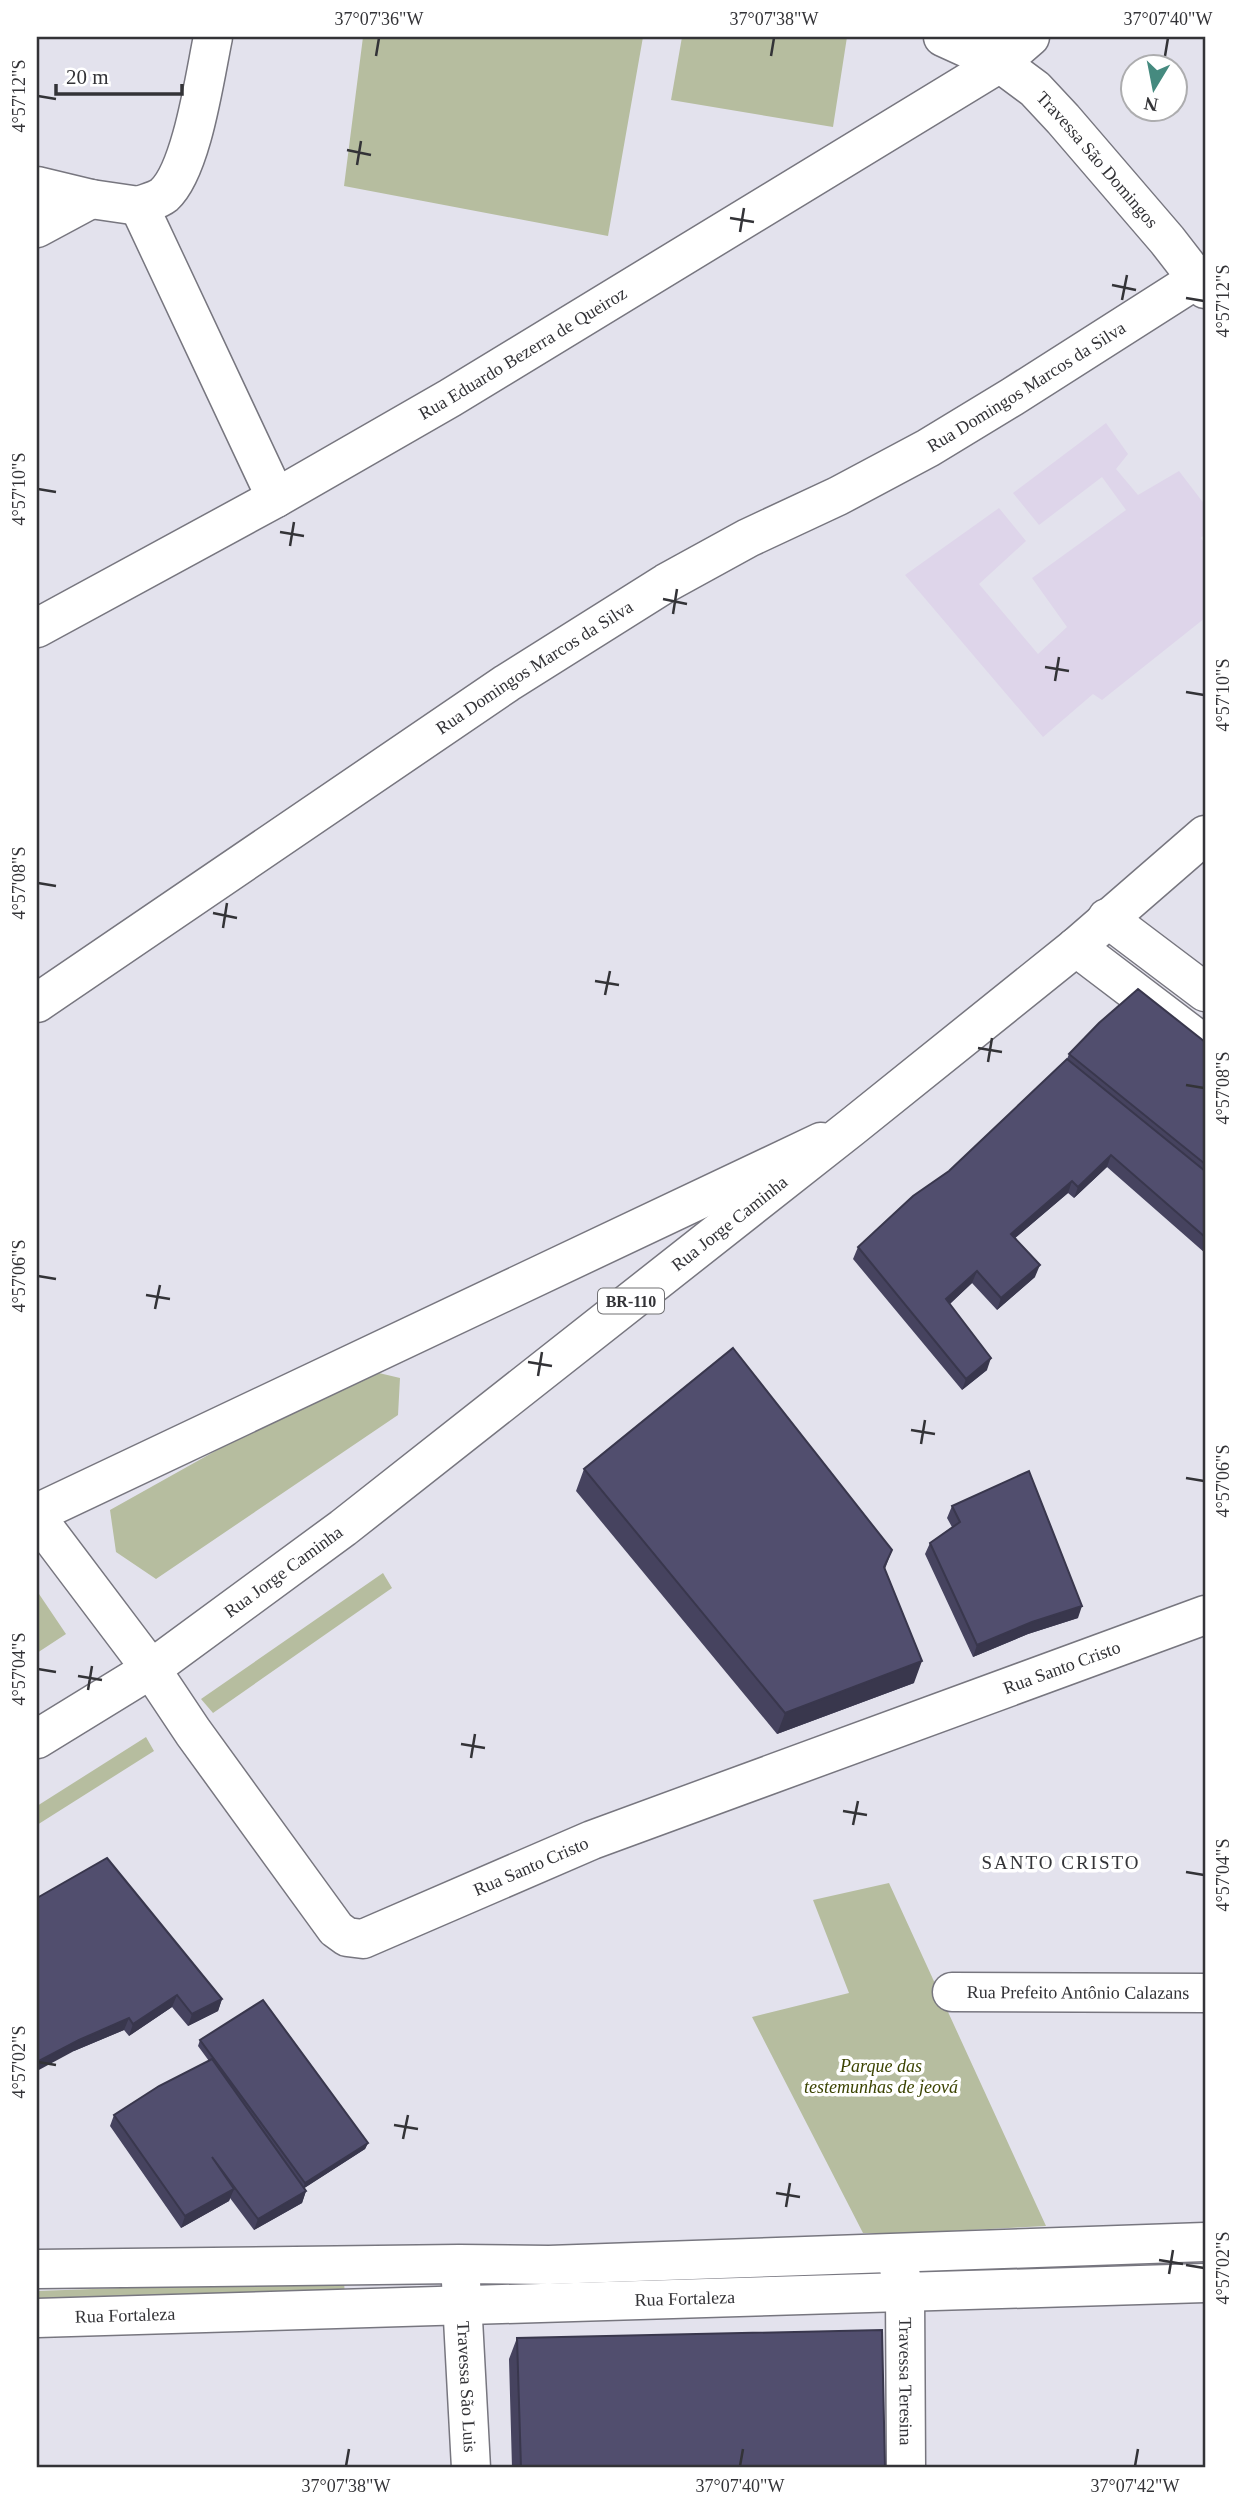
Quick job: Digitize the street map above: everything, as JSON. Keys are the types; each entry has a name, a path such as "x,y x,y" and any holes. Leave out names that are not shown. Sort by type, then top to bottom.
{"street":[{"path":"37,186 91,199 139,206 164,195 180,171 192,139 213,37"},
{"name":"Travessa São Domingos","path":"943,37 990,50 1035,89 1203,281"},
{"name":"Rua Eduardo Bezerra de Queiroz","path":"37,628 276,498 450,398 990,50 1030,37"},
{"path":"37,228 91,199"},
{"path":"139,206 276,498"},
{"name":"Rua Domingos Marcos da Silva","path":"37,1003 508,683 666,583 748,538 838,496 928,448 1203,281"},
{"name":"Rua Jorge Caminha","path":"37,1739 151,1669 343,1528 1076,947 1205,835"},
{"path":"1107,918 1205,992"},
{"path":"1076,947 1205,1045"},
{"path":"37,1513 852,1127"},
{"name":"Rua Santo Cristo","path":"37,1518 151,1669 193,1732 336,1929 347,1937 363,1940 592,1840 1205,1615"},
{"name":"Rua Prefeito Antônio Calazans","path":"952,1992 1205,1993"},
{"path":"37,2269 550,2265 1205,2242"},
{"path":"896,2252 905,2293"},
{"path":"459,2264 464,2306"},
{"name":"Rua Fortaleza","path":"37,2318 1205,2283"},
{"name":"Travessa Teresina","path":"905,2293 906,2468"},
{"name":"Travessa São Luis","path":"464,2306 471,2468"}],"shaded area":[{"path":"1106,423 1128,454 1116,469 1138,495 1179,471 1205,505 1205,534 1201,538 1205,544 1205,618 1102,700 1093,694 1043,737 905,575 999,508 1026,541 979,584 1038,654 1067,627 1032,578 1126,510 1102,477 1039,525 1013,493"}],"green space":[{"path":"363,37 643,37 608,236 344,186"},
{"path":"682,37 847,37 833,127 671,100"},
{"path":"362,1369 400,1378 398,1415 156,1579 116,1552 110,1510"},
{"path":"383,1573 392,1588 213,1713 201,1699"},
{"path":"37,1591 66,1634 37,1653"},
{"path":"146,1737 154,1751 37,1825 37,1806"},
{"name":"Parque das testemunhas de jeová","path":"889,1883 1046,2226 863,2233 752,2017 849,1993 813,1900"},
{"path":"344,2280 345,2299 37,2310 37,2291"}],"building":[{"path":"1138,989 1205,1042 1205,1164 1069,1054"},
{"path":"1067,1059 1205,1171 1205,1237 1111,1155 1078,1187 1072,1181 1011,1234 1040,1265 1001,1298 977,1271 946,1299 991,1358 966,1379 858,1247 913,1196 949,1171"},
{"path":"733,1348 892,1550 884,1567 922,1661 785,1713 584,1469"},
{"path":"1029,1471 1082,1606 1032,1622 977,1645 930,1543 960,1522 952,1506"},
{"path":"107,1858 222,1999 192,2014 177,1995 133,2024 129,2018 37,2062 37,1898"},
{"path":"263,2000 368,2143 305,2183 200,2040"},
{"path":"212,2059 306,2191 258,2219 212,2157 234,2189 185,2216 114,2115 159,2086"},
{"path":"882,2330 885,2468 521,2468 517,2338"}],"district":[{"name":"SANTO CRISTO","path":"1061,1862"}]}
